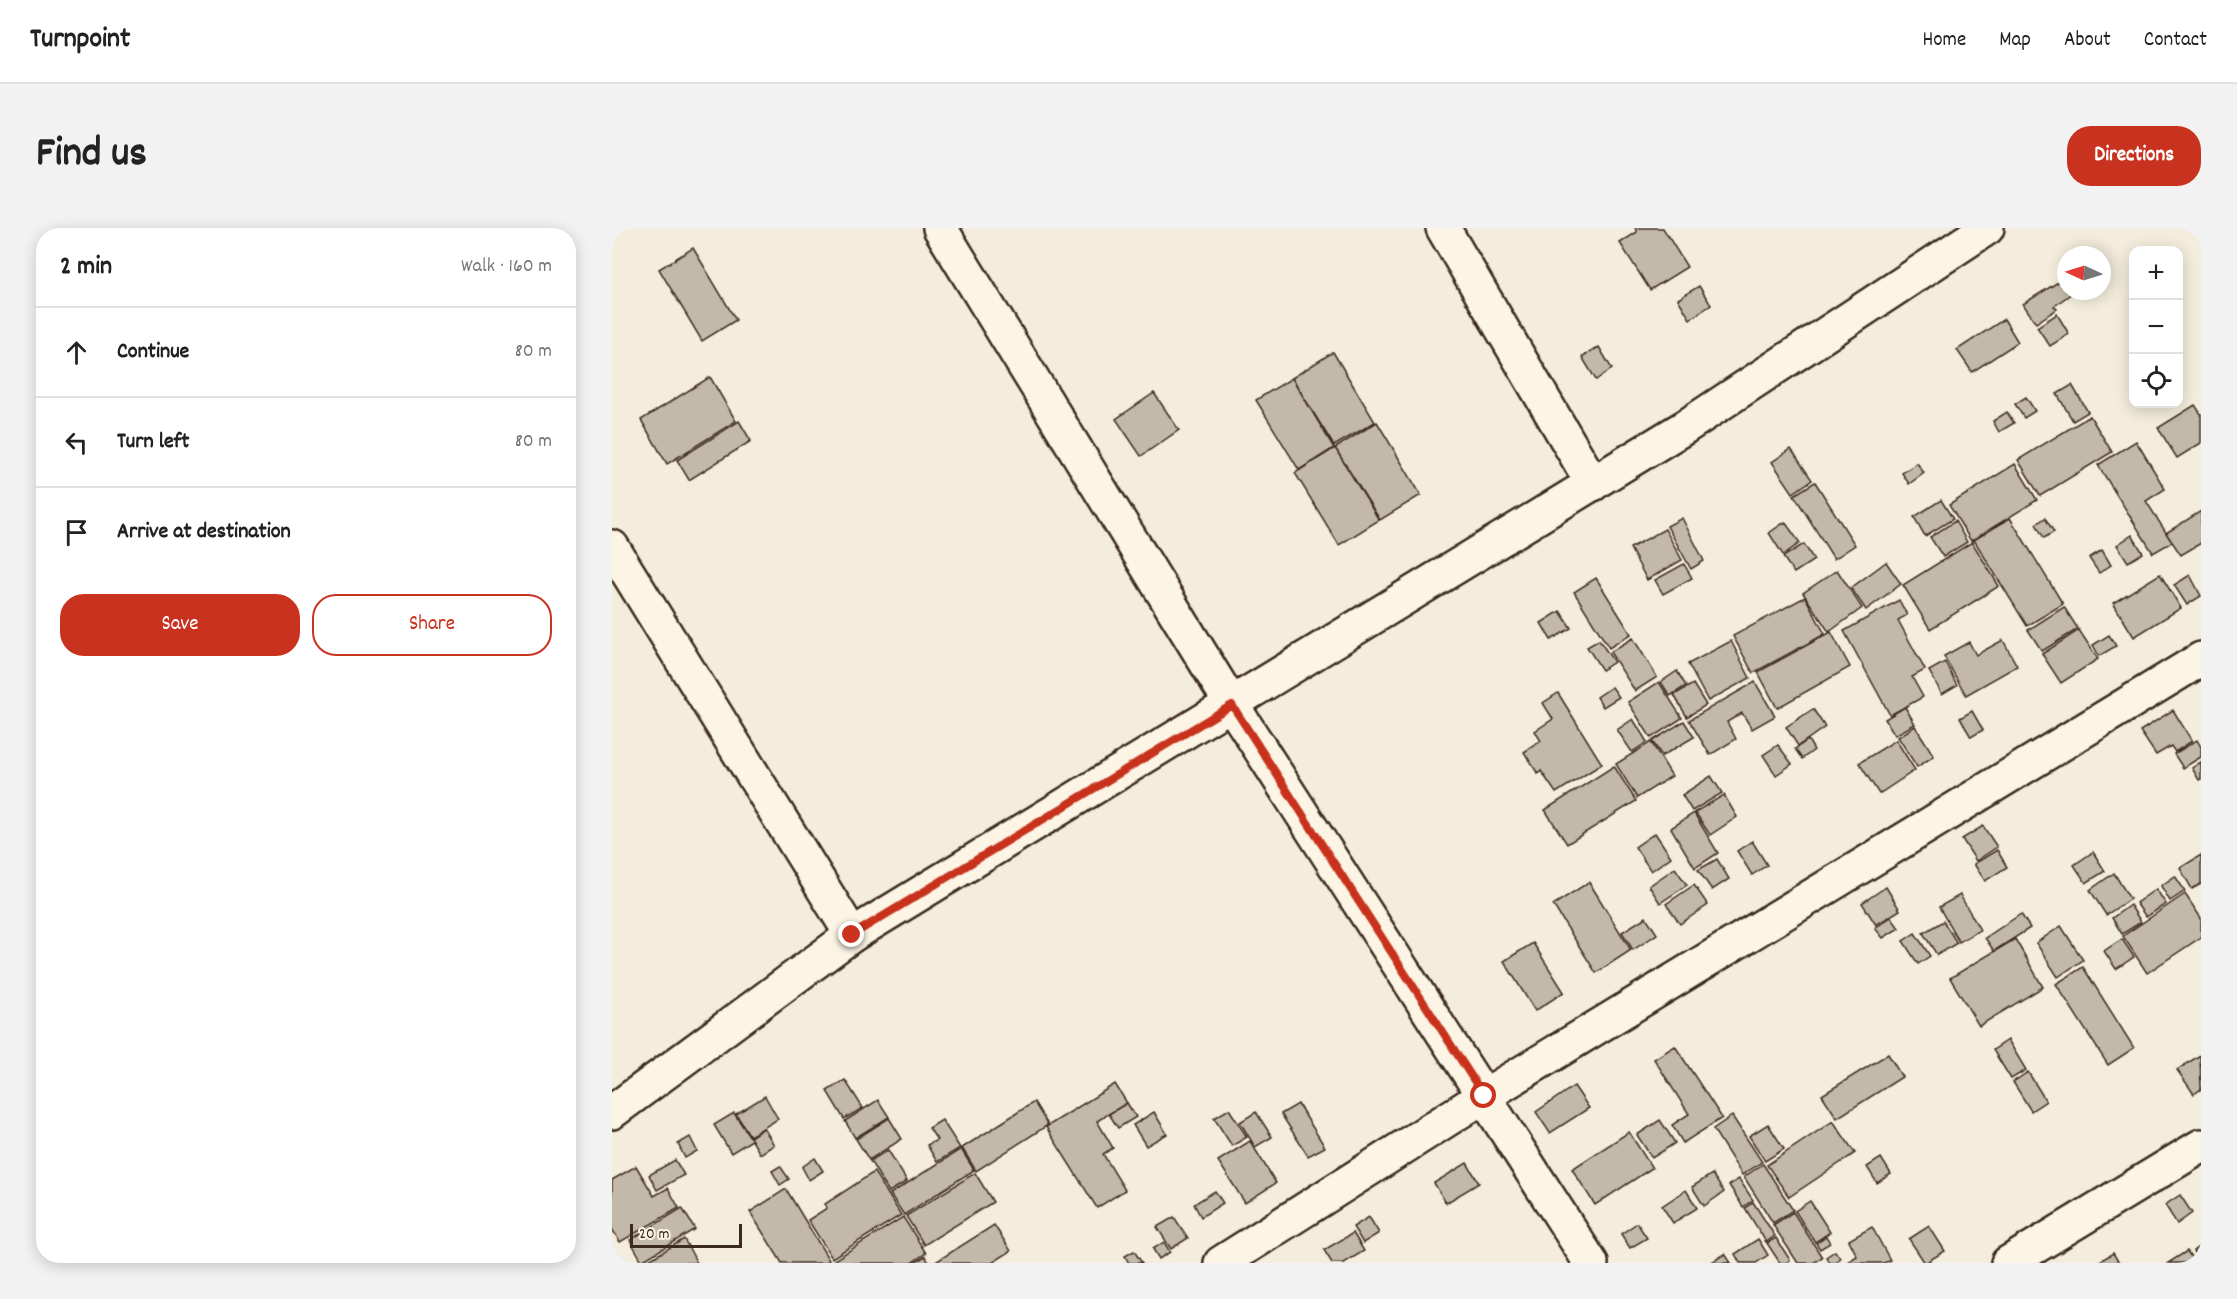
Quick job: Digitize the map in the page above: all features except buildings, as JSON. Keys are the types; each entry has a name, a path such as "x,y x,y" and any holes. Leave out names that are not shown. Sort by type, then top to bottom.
{"street":[{"path":"940,228 1232,705 1591,1263"},
{"path":"1443,228 1593,484"},
{"path":"612,1112 852,935 1695,421 1987,228"},
{"path":"612,547 852,935"},
{"path":"1221,1263 1484,1096 2201,659"},
{"path":"2008,1263 2201,1146"}],"route":[{"path":"852,935 1232,705 1484,1096"}]}
